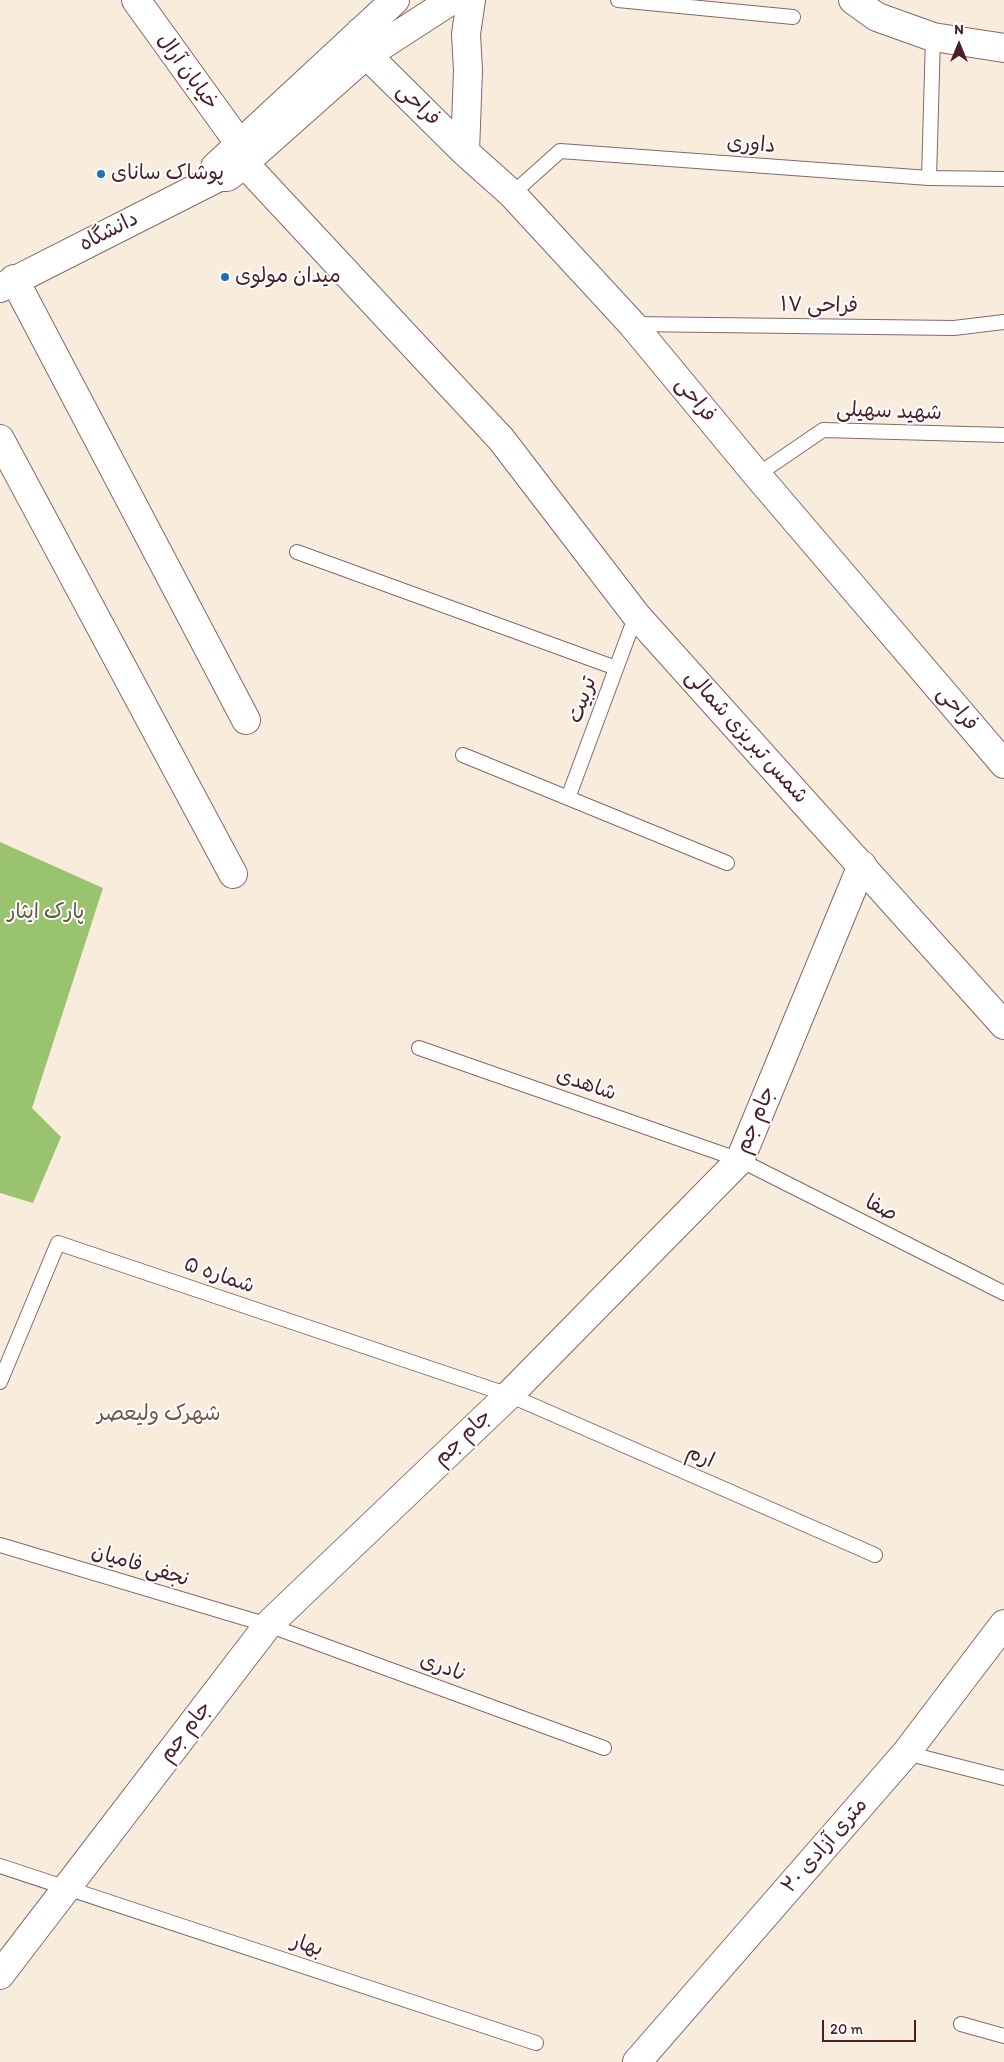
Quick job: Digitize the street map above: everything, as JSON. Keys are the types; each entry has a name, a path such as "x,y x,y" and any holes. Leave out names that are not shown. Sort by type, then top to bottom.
{"street":[{"name":"خیابان آرال","path":"136,0 241,153 501,439"},
{"path":"241,153 363,44 395,0"},
{"path":"363,44 452,0"},
{"path":"465,152 468,70 466,34 472,0"},
{"path":"853,0 877,17 933,37 1004,48"},
{"name":"فراحی","path":"363,44 465,152 512,194 632,324 756,475 1004,764"},
{"name":"دانشگاه","path":"7,283 219,176 214,167 241,153"},
{"path":"7,283 246,720"},
{"path":"0,439 233,874"},
{"name":"شمس تبریزی شمالی","path":"501,439 636,616 1004,1025"},
{"name":"جام جم","path":"0,1975 268,1625 509,1395 740,1160 862,865"},
{"name":"۲۰ متری آزادی","path":"637,2062 906,1753 1004,1624"}],"lane":[{"path":"618,0 793,16"},
{"path":"929,178 933,37"},
{"name":"داوری","path":"512,194 560,151 929,178 1004,179"},
{"name":"فراحی ۱۷","path":"632,324 954,328 1004,322"},
{"name":"شهید سهیلی","path":"756,475 823,430 1004,435"},
{"path":"297,552 616,668"},
{"name":"تربیت","path":"568,798 636,616"},
{"path":"463,755 727,863"},
{"name":"شاهدی","path":"419,1048 740,1160"},
{"name":"صفا","path":"740,1160 1004,1293"},
{"name":"شماره ۵","path":"0,1382 58,1243 509,1395"},
{"name":"ارم","path":"509,1395 876,1555"},
{"name":"نجفی فامیان","path":"0,1545 268,1625"},
{"name":"نادری","path":"268,1625 604,1748"},
{"path":"906,1753 1004,1778"},
{"name":"بهار","path":"0,1866 536,2043"},
{"path":"961,2024 1004,2036"}],"green space":[{"name":"پارک ایثار","path":"0,842 103,888 32,1108 61,1137 33,1203 0,1193"}],"place":[{"name":"پوشاک سانای","path":"101,174"},
{"name":"میدان مولوی","path":"225,277"}],"district":[{"name":"شهرک ولیعصر","path":"159,1414"}]}
